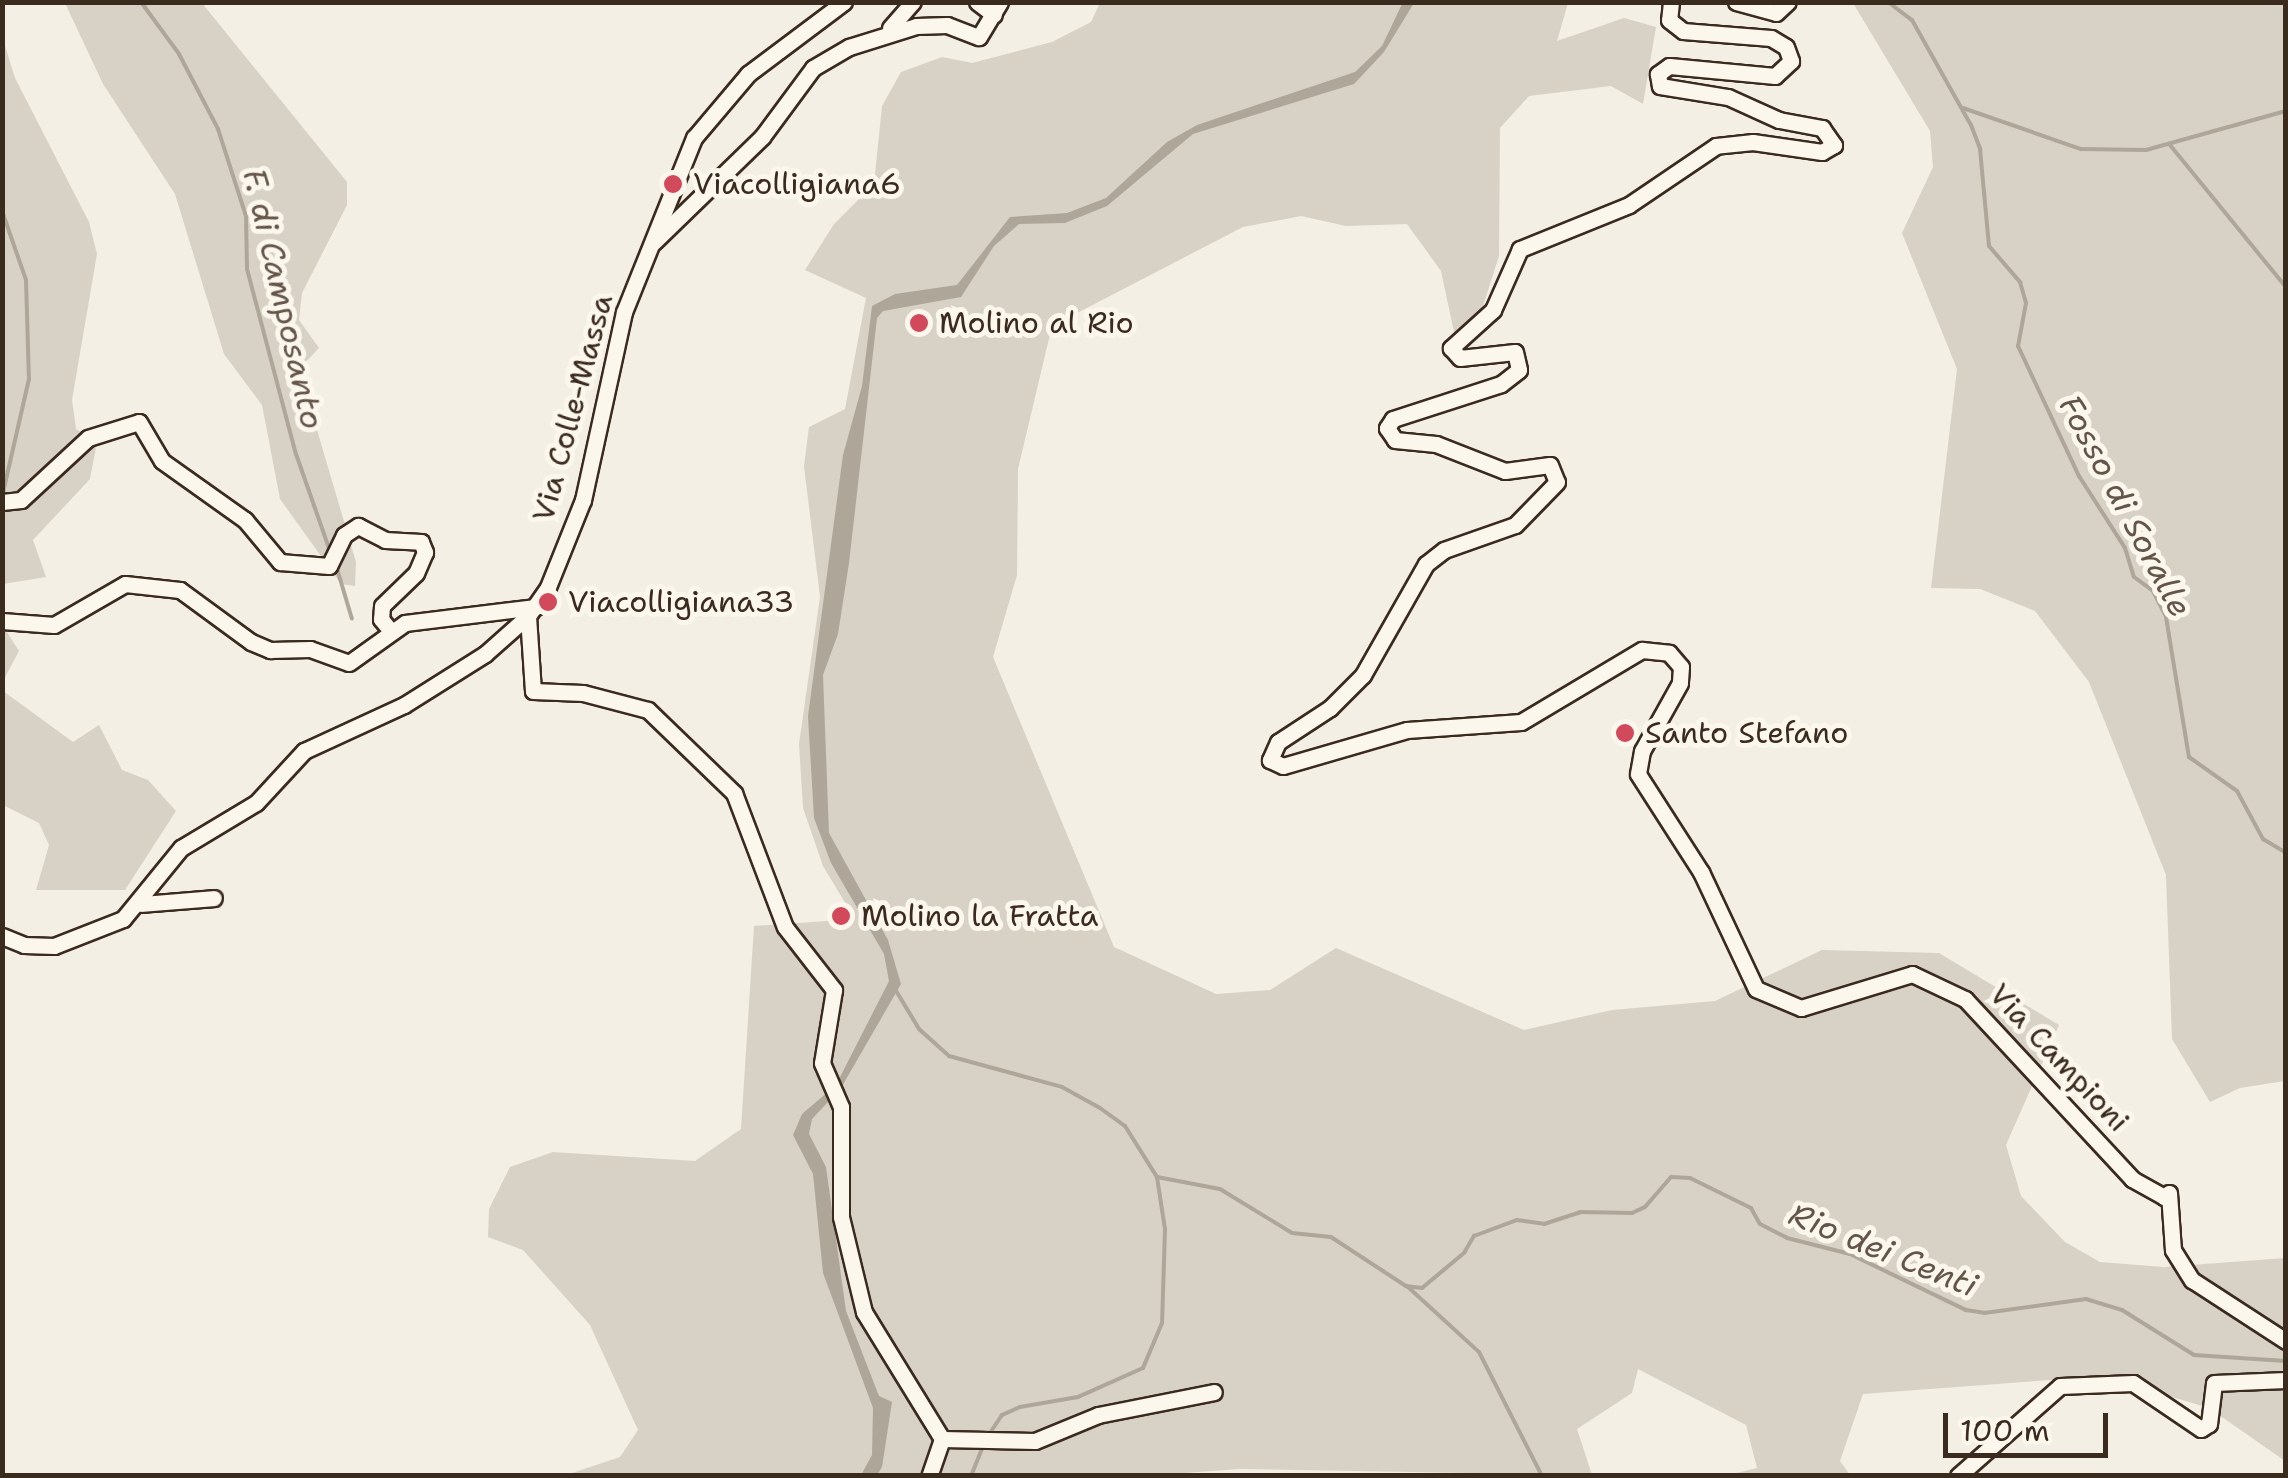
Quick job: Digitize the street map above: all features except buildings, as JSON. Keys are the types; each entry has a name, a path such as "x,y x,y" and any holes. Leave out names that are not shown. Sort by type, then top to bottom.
{"street":[{"name":"Via Colle-Massa","path":"532,612 582,500 615,341 694,138 720,100 844,2"},
{"path":"651,245 762,137 812,68 901,22 913,2"},
{"path":"875,38 927,24 986,33 997,9 977,2"},
{"name":"Via Campioni","path":"1671,2 1668,15 1678,29 1771,38 1786,47 1791,60 1775,76 1669,66 1658,74 1660,86 1710,92 1790,123 1822,128 1834,140 1832,149 1742,142 1716,146 1629,205 1520,249 1494,310 1451,348 1460,358 1515,352 1519,370 1501,384 1393,419 1388,434 1436,444 1505,472 1550,465 1557,482 1515,525 1444,550 1426,564 1363,676 1330,708 1278,742 1270,760 1282,766 1407,730 1520,722 1627,657 1652,648 1669,653 1682,676 1642,751 1638,774 1702,872 1756,989 1801,1008 1912,974 1966,999 2132,1180 2164,1198 2169,1193 2172,1250 2192,1280 2286,1341"},
{"path":"1736,2 1776,13 1788,2"},
{"path":"2,502 21,500 88,438 139,422 162,460 244,520 280,562 328,566 344,535 358,526 386,540 422,542 425,552 416,574 382,606 381,619 390,630"},
{"path":"2,621 54,625 125,584 180,590 251,642 270,650 310,650 349,663 390,630 532,612"},
{"path":"2,936 24,946 54,946 123,919 141,904 181,848 256,803 304,751 425,692 532,612"},
{"path":"532,612 533,691 583,693 648,710 734,792 786,926 834,990 822,1052 826,1080 838,1100 842,1217 856,1289 942,1439 929,1476"},
{"path":"141,904 214,898"},
{"path":"1958,1476 2060,1386 2132,1383 2200,1429 2209,1424 2214,1383 2286,1380"},
{"path":"942,1439 1035,1441 1075,1424 1172,1396 1214,1392"}],"shaded area":[{"path":"65,3 202,3 347,182 347,205 302,293 299,320 319,348 299,369 356,562 355,586 341,584 280,499 262,405 224,354 175,194 103,84"},
{"path":"1100,3 1568,3 1557,41 1624,18 1656,27 1643,104 1611,86 1529,96 1500,128 1499,256 1482,309 1454,332 1441,271 1407,224 1346,226 1301,216 1243,227 1052,326 1018,469 1017,575 993,657 1114,947 1216,994 1270,990 1336,948 1524,1030 1612,1010 1715,1001 1822,950 1939,953 2059,1025 2006,1145 2021,1196 2065,1242 2100,1262 2164,1267 2285,1258 2285,1461 2209,1408 2132,1385 2063,1379 1863,1394 1840,1461 1850,1475 1728,1475 1757,1468 1746,1425 1638,1369 1632,1393 1577,1429 1592,1475 1240,1469 1143,1476 566,1475 620,1457 638,1430 590,1325 523,1250 488,1237 489,1209 510,1167 553,1152 695,1161 741,1129 754,926 855,919 823,866 803,808 799,744 820,597 804,466 809,427 845,409 866,298 805,270 834,224 874,184 882,106 901,72 942,57 972,63 1052,42 1091,22"},
{"path":"1414,3 1384,52 1354,84 1193,134 1107,206 1065,223 1019,224 994,246 961,297 883,311 877,318 849,563 838,634 823,675 829,833 888,940 901,984 841,1088 812,1119 809,1134 826,1167 846,1311 879,1396 892,1402 882,1467 877,1475 861,1475 872,1455 873,1408 823,1273 813,1174 793,1135 802,1114 836,1085 889,981 884,954 831,863 814,818 808,716 843,455 862,386 872,306 895,294 957,285 1010,217 1067,213 1106,198 1167,142 1197,125 1355,72 1382,46 1402,4"},
{"path":"1853,3 2285,3 2285,1081 2240,1088 2210,1102 2172,1039 2166,875 2089,682 2035,611 1980,589 1931,588 1957,369 1902,233 1933,167 1930,131"},
{"path":"2,36 15,78 89,222 97,254 72,400 76,429 97,442 90,479 33,540 46,577 3,584"},
{"path":"3,626 19,651 3,681"},
{"path":"3,691 73,742 99,725 122,770 148,780 176,811 125,890 36,890 49,845 39,823 3,805"}],"waterway":[{"name":"F. di Camposanto","path":"141,2 179,54 218,129 246,216 247,269 296,454 329,548"},
{"name":"Fosso di Soralle","path":"1888,2 1912,20 1971,125 1980,149 1989,246 2020,282 2026,303 2018,346 2079,476 2125,548 2134,577 2153,591 2166,617 2189,757 2237,791 2263,839 2286,853"},
{"path":"1963,108 2081,149 2146,150 2286,111"},
{"path":"2170,145 2286,287"},
{"path":"2,211 26,280 29,379 2,497"},
{"path":"335,562 352,619"},
{"path":"895,989 919,1029 949,1056 1062,1087 1100,1108 1125,1126 1157,1177 1165,1229 1162,1323 1143,1368 1078,1397 1020,1407 1002,1415 989,1434"},
{"name":"Rio dei Centi","path":"1157,1177 1220,1189 1292,1233 1331,1237 1406,1286 1422,1288 1464,1253 1474,1236 1517,1220 1544,1224 1580,1212 1632,1213 1645,1207 1671,1177 1690,1178 1751,1208 1760,1224 1787,1238 1850,1254 1966,1310 1984,1313 2086,1299 2122,1310 2194,1355 2286,1361"},
{"path":"1408,1287 1479,1352 1542,1476"},
{"path":"971,1476 983,1447"}],"place":[{"name":"Viacolligiana6","path":"673,184"},
{"name":"Molino al Rio","path":"919,323"},
{"name":"Viacolligiana33","path":"548,602"},
{"name":"Santo Stefano","path":"1625,733"},
{"name":"Molino la Fratta","path":"841,916"}]}
